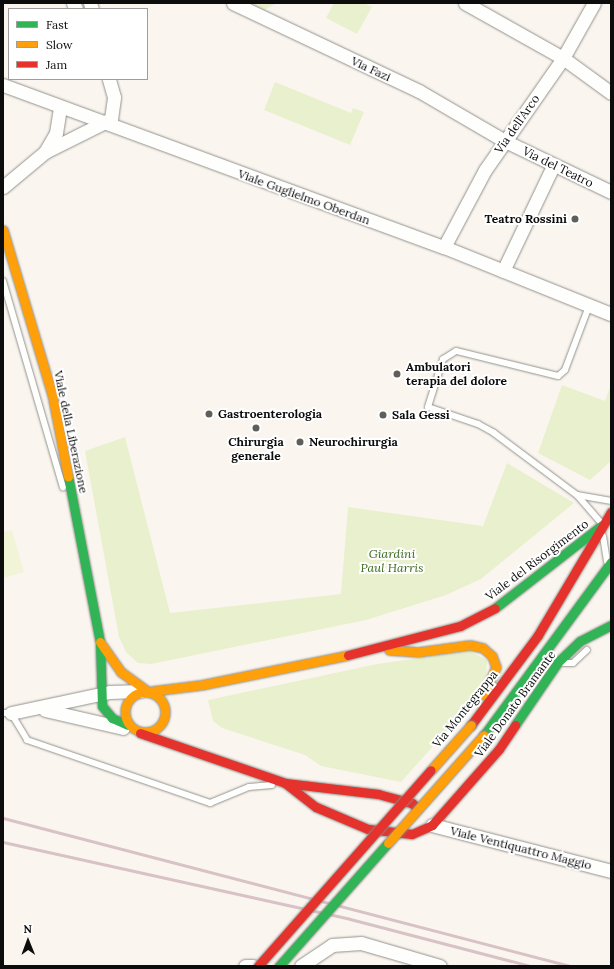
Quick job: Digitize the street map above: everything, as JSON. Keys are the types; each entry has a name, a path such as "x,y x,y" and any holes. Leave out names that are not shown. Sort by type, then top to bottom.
{"street":[{"name":"Via Fazi","path":"233,3 419,91 505,141"},
{"path":"465,3 563,58 611,93"},
{"name":"Via dell'Arco","path":"444,248 485,170 563,58 594,3"},
{"path":"3,187 45,152 104,125 114,113 109,80"},
{"name":"Viale Guglielmo Oberdan","path":"3,84 104,125 444,248 611,314"},
{"path":"45,152 56,133 60,108"},
{"name":"Via del Teatro","path":"505,141 553,166 611,192"},
{"path":"503,271 553,166"},
{"name":"Viale della Liberazione","path":"3,230 42,356 62,446 100,642 100,694 106,712 134,730"},
{"name":"Via Montegrappa","path":"258,966 471,725 538,634 611,512"},
{"name":"Viale del Risorgimento","path":"146,691 201,685 372,650 460,626 500,606 602,525"},
{"path":"280,966 484,735 610,566"},
{"name":"Viale Donato Bramante","path":"553,644 575,630 611,622"},
{"name":"Viale Donato Bramante","path":"432,826 499,749 558,662 580,641 611,625"},
{"name":"Viale della Liberazione","path":"100,642 121,672 146,691"},
{"name":"Viale del Risorgimento","path":"372,650 418,652 470,645 483,648 492,656 496,667 471,725"},
{"path":"183,697 201,685"},
{"path":"134,730 127,705 146,691"},
{"path":"7,713 35,709 100,694 146,691 160,698 163,716 184,747"},
{"path":"134,730 155,729 163,716 173,705"},
{"path":"35,709 66,712 134,730 285,783 395,797 412,803 432,826 412,834 368,829 316,807 285,783"},
{"name":"Viale Ventiquattro Maggio","path":"432,826 611,871"},
{"path":"301,966 332,945 361,943 440,966"},
{"path":"245,966 253,966"}],"lane":[{"path":"3,281 32,373 54,465 62,485 72,498"},
{"path":"589,306 565,370 558,376 456,350 444,359 428,408 478,424 577,495 602,525 610,566"},
{"path":"62,446 72,445"},
{"path":"577,495 611,502"},
{"path":"558,662 573,663 587,650"},
{"path":"7,713 27,740 210,803 249,787 285,783"}],"green space":[{"path":"240,3 277,3 259,13"},
{"path":"334,3 364,3 372,7 357,34 326,18"},
{"path":"275,82 351,113 353,108 364,112 350,145 264,110"},
{"path":"611,384 611,461 590,480 538,453 562,385 605,401"},
{"name":"Giardini Paul Harris","path":"125,437 170,613 341,594 348,507 483,526 507,463 574,503 481,579 446,595 366,620 151,664 138,663 126,652 119,637 85,451"},
{"path":"12,530 24,572 3,578 3,532"},
{"path":"469,651 487,660 486,680 470,705 401,782 321,766 305,755 222,728 213,721 208,700 377,664"}],"railway":[{"path":"3,818 570,966"},
{"path":"3,842 350,919 531,966"}],"traffic: fast":[{"path":"68,476 100,642 102,706 112,718 128,725"},
{"path":"495,608 602,525"},
{"path":"484,735 611,562"},
{"path":"515,725 558,662 580,641 611,625"},
{"path":"279,966 388,843"}],"traffic: slow":[{"path":"3,230 52,394 68,476"},
{"path":"100,642 121,672 146,690"},
{"path":"389,650 418,652 470,645 483,648 492,656 496,667 484,694"},
{"path":"152,691 201,685 348,655"},
{"path":"149,692 156,695 162,701 165,712 164,720 156,729 149,732 141,732 134,729 126,720 125,708 128,701 137,693 149,692"},
{"path":"431,770 471,725"},
{"path":"388,843 484,735"}],"traffic: jam":[{"path":"471,725 538,635 611,512"},
{"path":"348,655 460,626 495,608"},
{"path":"285,783 316,807 368,829 412,834 432,825 499,749 515,725"},
{"path":"140,733 285,783 378,794 412,803 417,808"},
{"path":"258,966 431,770"}],"place":[{"name":"Teatro Rossini","path":"575,219"},
{"name":"Ambulatori terapia del dolore","path":"397,374"},
{"name":"Gastroenterologia","path":"209,414"},
{"name":"Sala Gessi","path":"383,415"},
{"name":"Chirurgia generale","path":"256,428"},
{"name":"Neurochirurgia","path":"300,442"}]}
